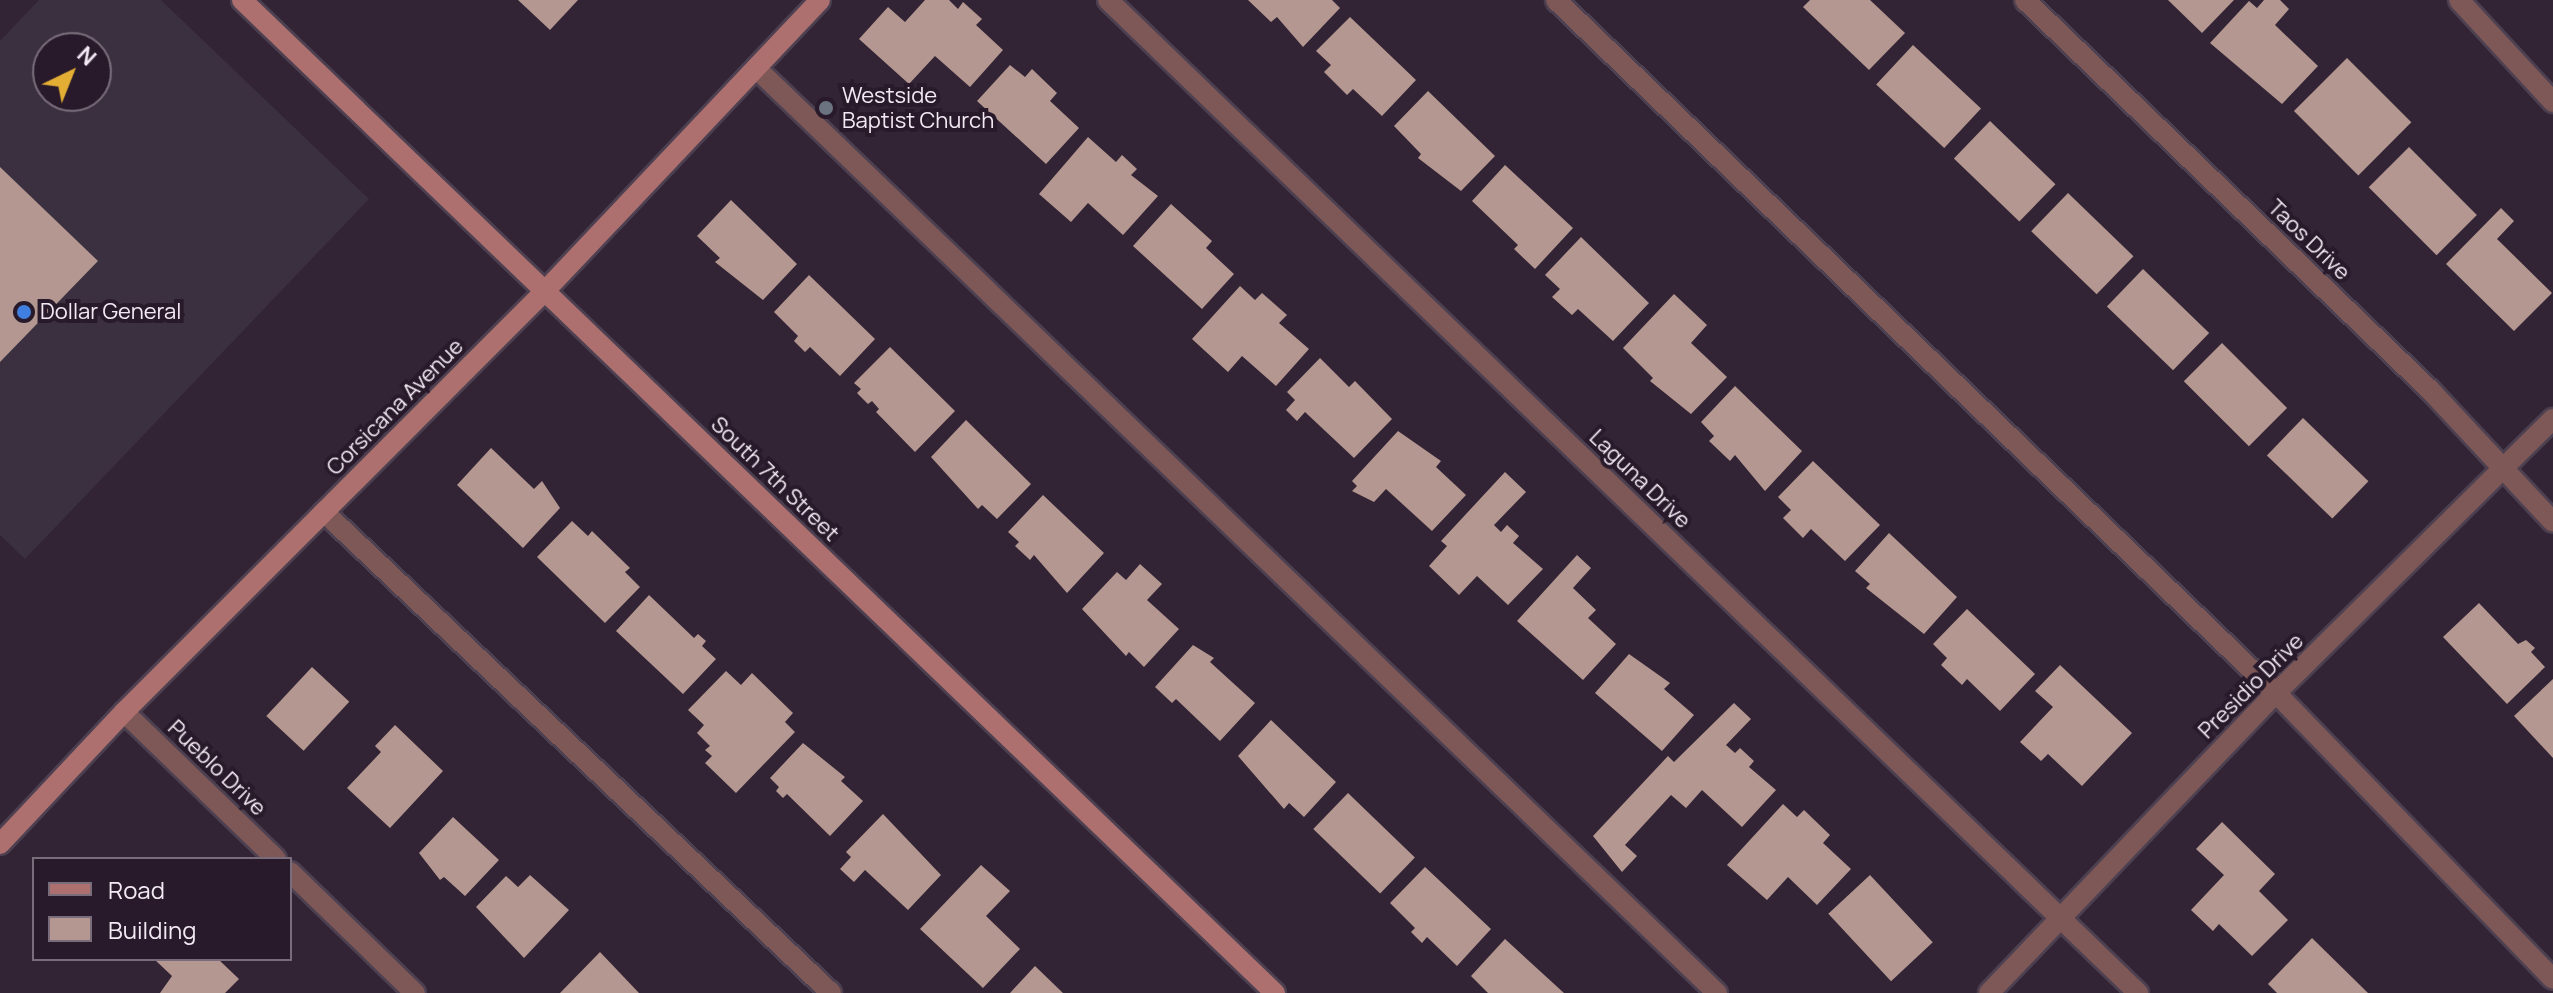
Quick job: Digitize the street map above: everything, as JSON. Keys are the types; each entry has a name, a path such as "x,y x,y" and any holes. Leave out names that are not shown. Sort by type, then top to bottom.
{"main road":[{"name":"South 7th Street","path":"242,0 1275,993"},
{"name":"Corsicana Avenue","path":"0,844 124,712 545,291 820,0"}],"street":[{"name":"Laguna Drive","path":"1108,0 2138,993"},
{"path":"1556,0 2276,693 2553,979"},
{"name":"Taos Drive","path":"2025,0 2430,390 2553,522"},
{"path":"2459,0 2553,102"},
{"path":"756,68 1717,993"},
{"name":"Presidio Drive","path":"1989,993 2276,693 2505,470 2553,419"},
{"path":"324,512 831,993"},
{"name":"Pueblo Drive","path":"124,712 274,857"},
{"path":"292,874 415,993"}],"shaded area":[{"path":"39,0 161,0 369,199 25,559 0,535 0,41"}],"building":[{"path":"518,0 578,0 550,30"},
{"path":"925,0 949,0 958,9 963,2 982,19 976,25 1003,50 970,87 935,56 909,84 859,39 888,7 905,22"},
{"path":"1248,0 1332,0 1340,8 1303,47 1277,17 1271,22"},
{"path":"1810,0 1870,0 1905,33 1869,70 1803,7"},
{"path":"2168,0 2234,0 2202,33"},
{"path":"2264,0 2280,0 2289,9 2275,25 2318,66 2282,104 2210,43 2249,1 2257,8"},
{"path":"1350,17 1416,80 1382,116 1353,89 1347,95 1324,72 1331,65 1316,51"},
{"path":"1913,45 1981,108 1944,148 1876,84"},
{"path":"2347,58 2411,122 2358,175 2294,111"},
{"path":"1010,65 1025,77 1032,69 1057,93 1050,101 1079,128 1046,164 977,101"},
{"path":"1428,91 1495,156 1461,191 1418,158 1421,154 1394,126"},
{"path":"1990,121 2055,184 2019,222 1954,158"},
{"path":"1088,137 1116,162 1122,155 1137,169 1131,175 1158,196 1123,235 1088,203 1071,222 1039,194"},
{"path":"2409,147 2477,215 2437,255 2369,187"},
{"path":"1505,165 1573,228 1535,269 1514,249 1518,245 1472,201"},
{"name":"Dollar General","path":"0,167 98,261 0,362"},
{"path":"2068,193 2133,256 2097,294 2031,231"},
{"path":"731,200 797,264 763,300 715,262 720,258 697,236"},
{"path":"1171,204 1212,241 1206,248 1234,274 1202,309 1133,246"},
{"path":"2501,208 2514,221 2497,239 2552,293 2514,331 2446,264"},
{"path":"1581,237 1649,303 1613,341 1578,309 1572,315 1552,297 1560,289 1545,275"},
{"path":"2143,269 2209,333 2173,370 2107,306"},
{"path":"809,275 875,339 840,376 810,347 805,352 794,341 798,336 774,312"},
{"path":"1240,286 1255,300 1262,293 1287,315 1279,323 1309,349 1276,386 1242,356 1228,372 1192,339"},
{"path":"1674,294 1707,325 1691,343 1727,377 1691,414 1650,381 1653,378 1623,348"},
{"path":"2222,343 2287,408 2249,446 2184,381"},
{"path":"890,347 955,411 915,452 876,412 879,409 872,401 868,404 857,393 861,389 854,383"},
{"path":"1320,358 1349,387 1355,381 1392,419 1354,458 1305,412 1297,421 1286,410 1295,400 1287,392"},
{"path":"1735,386 1802,451 1765,491 1735,455 1730,461 1709,441 1714,436 1701,422"},
{"path":"2303,418 2368,481 2332,519 2267,455"},
{"path":"966,420 1031,484 997,519 982,505 978,509 931,457"},
{"path":"1398,431 1441,461 1436,467 1466,495 1432,531 1386,489 1374,502 1352,491 1357,486 1352,481"},
{"path":"491,448 534,489 542,481 560,508 523,548 457,485"},
{"path":"1813,461 1880,525 1845,561 1811,529 1803,538 1783,518 1791,510 1778,497"},
{"path":"1505,472 1526,492 1494,525 1501,532 1507,525 1519,536 1513,543 1543,569 1508,605 1477,576 1459,595 1429,566 1447,546 1441,541"},
{"path":"1043,495 1104,553 1067,593 1034,555 1030,560 1015,546 1019,542 1008,532"},
{"path":"572,521 588,536 592,531 630,568 625,572 640,587 605,623 537,557"},
{"path":"1889,533 1957,597 1924,634 1866,588 1870,584 1855,571"},
{"path":"1577,555 1591,568 1573,588 1596,610 1588,618 1616,644 1583,680 1517,621"},
{"path":"1140,564 1162,584 1147,600 1179,629 1144,667 1129,652 1126,656 1082,609 1117,572 1126,580"},
{"path":"649,595 694,638 698,634 706,641 702,646 716,659 683,694 616,631"},
{"path":"2479,603 2518,644 2526,640 2535,648 2531,652 2545,667 2507,704 2443,637"},
{"path":"1967,609 2035,674 2000,711 1967,679 1962,685 1941,665 1947,658 1933,644"},
{"path":"1193,645 1214,658 1210,662 1255,703 1220,741 1176,699 1172,703 1155,687"},
{"path":"1629,654 1670,683 1664,689 1694,715 1662,751 1595,693"},
{"path":"2060,665 2132,733 2082,786 2048,754 2041,761 2020,742 2053,707 2035,691"},
{"path":"312,667 349,702 304,751 266,716"},
{"path":"726,671 741,685 752,673 793,713 785,722 795,732 736,793 705,763 712,756 705,750 710,746 697,733 704,725 688,710"},
{"path":"2553,679 2553,758 2514,716"},
{"path":"1734,703 1751,719 1726,745 1735,753 1740,748 1754,761 1749,767 1776,790 1742,827 1702,790 1686,808 1671,795 1625,845 1637,856 1622,872 1593,836 1668,756 1674,762"},
{"path":"1271,720 1336,782 1304,817 1289,803 1284,809 1238,756"},
{"path":"395,725 443,771 390,828 347,788 381,752 375,746"},
{"path":"803,743 845,777 841,781 863,801 830,836 787,794 783,798 776,791 779,787 770,778"},
{"path":"1348,793 1415,858 1380,894 1313,829"},
{"path":"1783,804 1797,817 1804,810 1830,835 1823,843 1851,869 1817,905 1788,877 1767,900 1727,865"},
{"path":"883,814 941,875 908,910 865,870 854,882 840,869 851,857 846,852"},
{"path":"453,817 499,860 465,896 444,877 440,880 419,853"},
{"path":"2222,822 2275,874 2259,891 2288,920 2252,956 2219,924 2213,931 2191,910 2224,875 2196,849"},
{"path":"981,865 1010,891 986,916 1020,949 983,988 920,929"},
{"path":"1425,867 1491,929 1457,966 1427,937 1422,943 1411,932 1415,928 1390,903"},
{"path":"530,875 569,910 524,958 476,907 506,876 518,887"},
{"path":"1870,875 1933,942 1891,981 1828,914"},
{"path":"2312,938 2368,993 2277,993 2268,984"},
{"path":"1505,939 1564,993 1488,993 1471,976"},
{"path":"600,952 639,993 560,993"},
{"path":"156,961 220,961 239,979 225,993 160,993 172,976"},
{"path":"1035,966 1063,993 1010,993"}],"place":[{"name":"Westside Baptist Church","path":"826,108"},
{"name":"Dollar General","path":"24,312"}]}
